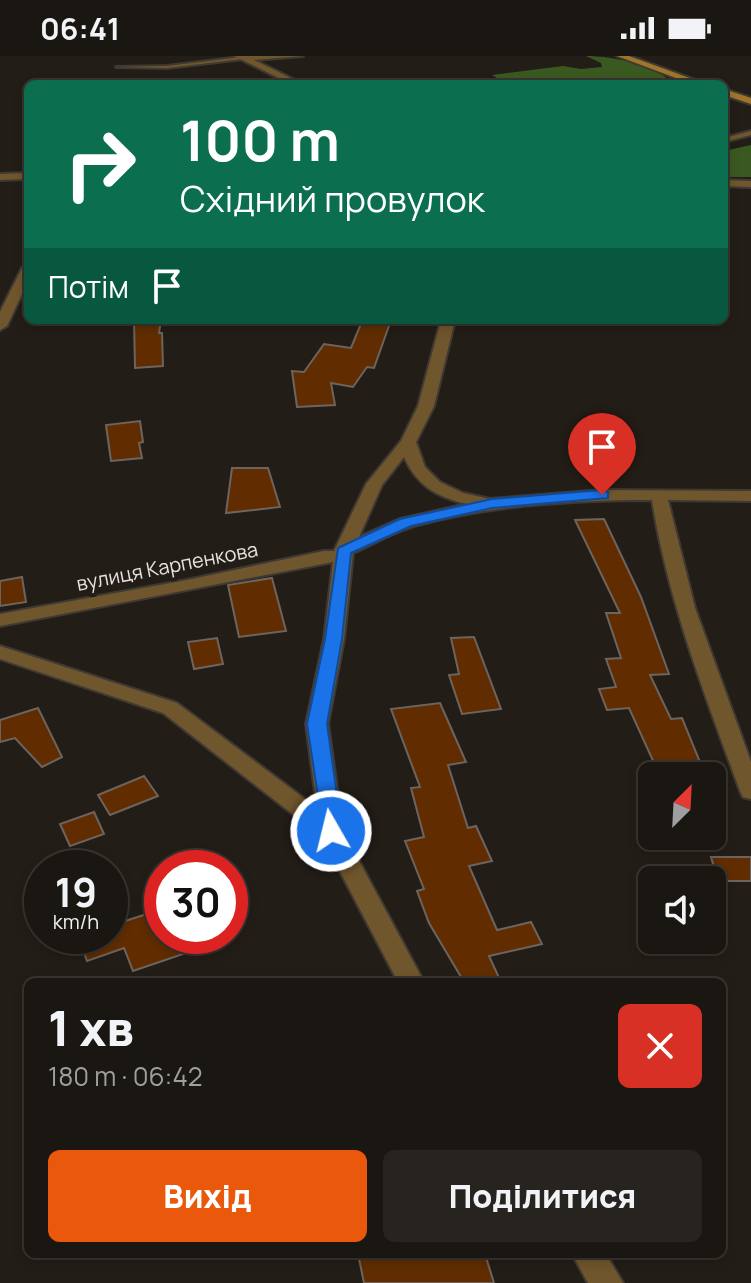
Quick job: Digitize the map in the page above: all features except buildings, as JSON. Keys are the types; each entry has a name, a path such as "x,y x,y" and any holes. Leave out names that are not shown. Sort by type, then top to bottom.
{"street":[{"path":"240,57 299,56"},
{"path":"621,56 690,80"},
{"path":"240,57 289,80"},
{"path":"728,93 751,101"},
{"path":"0,177 24,176"},
{"path":"728,183 751,184"},
{"path":"0,326 24,276"},
{"path":"409,978 331,831 317,724 334,639 343,554 374,484 408,442 426,406 447,324"},
{"path":"408,442 412,464 423,478 463,500 492,504 602,495 751,496"},
{"path":"659,495 665,536 687,621 751,791"},
{"name":"вулиця Карпенкова","path":"0,620 343,554 406,523 492,504"},
{"path":"0,652 170,708 331,831"},
{"path":"590,1258 607,1283"}],"lane":[{"path":"118,67 167,67 240,57"},
{"path":"728,139 751,133"}],"green space":[{"path":"586,56 644,66 668,80 500,80 492,75 563,66 581,69 602,67 601,63"},
{"path":"751,145 751,177 728,177 728,150"}],"route":[{"path":"331,831 317,724 334,639 343,551 406,523 492,504 602,495"}]}
